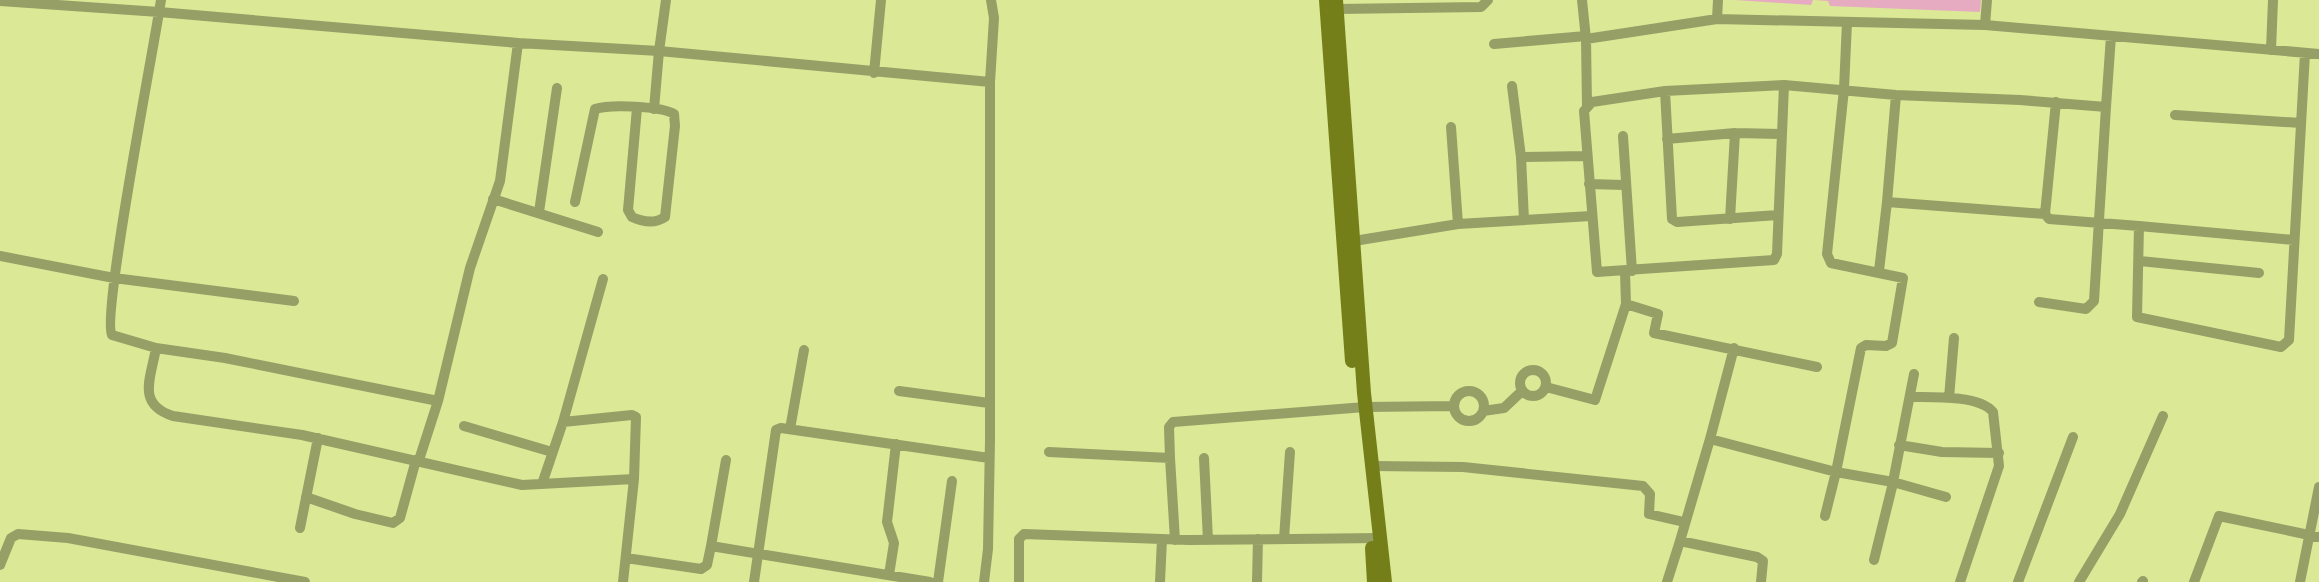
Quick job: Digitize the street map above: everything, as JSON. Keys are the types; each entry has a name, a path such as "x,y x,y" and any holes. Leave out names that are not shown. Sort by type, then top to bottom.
{"street":[{"path":"161,0 114,278 110,333 115,338 156,348 225,358 438,401"},
{"path":"654,109 666,0"},
{"path":"874,73 881,0"},
{"path":"984,582 988,549 991,0"},
{"path":"1333,3 1481,7 1488,0"},
{"path":"1582,0 1586,38 1587,106"},
{"path":"1717,19 1718,0"},
{"path":"1985,25 1987,0"},
{"path":"2271,50 2273,0"},
{"path":"0,1 517,43 659,51 990,82"},
{"path":"1333,3 1353,242 1361,407 1372,466 1376,538 1374,582"},
{"path":"1333,3 1361,407 1376,538 1385,582"},
{"path":"1494,44 1586,38 1717,19 1985,25 2319,54"},
{"path":"1825,516 1861,348 1866,345 1889,345 1895,331 1903,278 1831,263 1828,258 1844,89 1847,22"},
{"path":"2039,302 2086,309 2091,306 2110,36"},
{"path":"306,497 355,514 393,523 400,517 438,401 470,268 501,176 517,43"},
{"path":"2139,226 2140,261 2136,313 2141,320 2281,346 2289,340 2305,53"},
{"path":"1784,85 1777,254 1771,262 1600,274 1594,269 1584,111 1592,102 1665,91 1784,85 1896,95 2056,102 2106,107"},
{"path":"1512,86 1521,157 1524,220"},
{"path":"539,212 557,88"},
{"path":"1665,91 1672,219 1677,222 1778,215"},
{"path":"1879,271 1888,202 1896,95"},
{"path":"2056,102 2045,214 2049,219 2099,221 2294,240"},
{"path":"575,202 593,111 597,107 637,108 654,109 672,112 675,126 666,213 662,219 650,222 636,219 628,210 637,108"},
{"path":"2175,114 2301,123"},
{"path":"1451,127 1458,224"},
{"path":"1667,139 1735,133 1782,134"},
{"path":"1730,219 1735,133"},
{"path":"1546,387 1595,400 1626,304 1629,271 1623,136"},
{"path":"1521,157 1587,156"},
{"path":"1589,184 1624,185"},
{"path":"493,199 598,232"},
{"path":"1888,202 2045,214"},
{"path":"1353,242 1458,224 1591,216"},
{"path":"0,256 114,278 294,302"},
{"path":"2140,261 2259,273"},
{"path":"542,484 563,422 603,279"},
{"path":"1626,304 1658,314 1654,333 1817,367"},
{"path":"1948,398 1954,338"},
{"path":"156,348 148,394 153,406 162,413 318,438 512,483 634,479"},
{"path":"1667,582 1734,348"},
{"path":"790,429 804,350"},
{"path":"1522,391 1521,378 1530,370 1542,373 1546,387"},
{"path":"1874,560 1893,482 1914,374"},
{"path":"1522,391 1534,396 1546,387"},
{"path":"899,391 989,403"},
{"path":"1483,411 1480,396 1471,392 1458,397 1454,406 1457,415 1465,421 1474,421 1483,411 1504,408 1522,391"},
{"path":"1910,397 1948,398 1989,407 1993,412 1999,466 1961,582"},
{"path":"1175,540 1169,427 1173,422 1361,407 1454,406"},
{"path":"563,422 632,415 636,417 634,479 623,582"},
{"path":"2079,582 2120,514 2163,416"},
{"path":"464,426 552,452"},
{"path":"754,582 774,433 781,428 989,458"},
{"path":"2018,582 2073,437"},
{"path":"300,528 318,438"},
{"path":"1710,439 1946,497"},
{"path":"889,577 894,543 887,522 896,444"},
{"path":"1899,445 1942,452 1999,453"},
{"path":"1284,539 1290,452"},
{"path":"1049,453 1170,458"},
{"path":"1204,458 1208,540"},
{"path":"626,558 701,569 707,565 726,460"},
{"path":"1372,466 1463,467 1643,486 1650,494 1649,514 1684,522"},
{"path":"937,582 952,481"},
{"path":"2300,582 2314,536 2319,487"},
{"path":"2194,582 2219,516 2314,536"},
{"path":"0,565 11,538 18,534 94,542 304,582"},
{"path":"1019,582 1019,539 1024,534 1175,540 1376,538"},
{"path":"1160,582 1162,539"},
{"path":"1257,582 1258,539"},
{"path":"1680,541 1756,557 1763,561 1762,582"},
{"path":"711,546 930,582"}],"shaded area":[{"path":"1735,0 1813,0 1811,5"},
{"path":"1814,0 1981,0 1980,12 1830,6 1828,1"}]}
